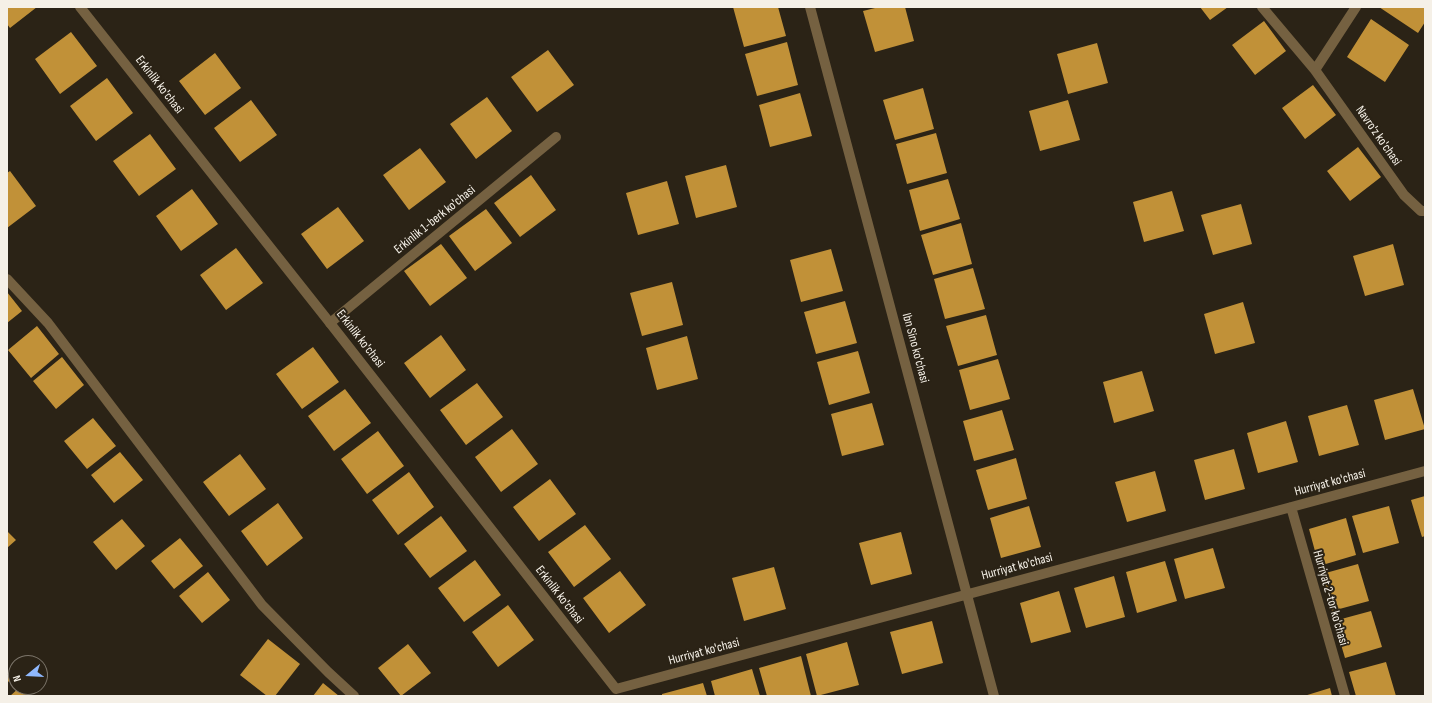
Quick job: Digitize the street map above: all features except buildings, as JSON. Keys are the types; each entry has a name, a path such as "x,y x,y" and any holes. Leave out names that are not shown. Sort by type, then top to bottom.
{"street":[{"name":"Erkinlik ko'chasi","path":"80,7 330,323 616,689"},
{"name":"Ibn Sino ko'chasi","path":"810,7 994,696"},
{"name":"Navro'z ko'chasi","path":"1262,7 1315,70 1404,195 1421,211 1425,211"},
{"path":"1315,70 1356,7"},
{"name":"Erkinlik 1-berk ko'chasi","path":"330,323 556,137"},
{"path":"7,279 48,323 262,605 328,672 354,696"},
{"name":"Hurriyat ko'chasi","path":"616,689 1425,471"},
{"name":"Hurriyat 2-tor ko'chasi","path":"1290,507 1345,696"}]}
